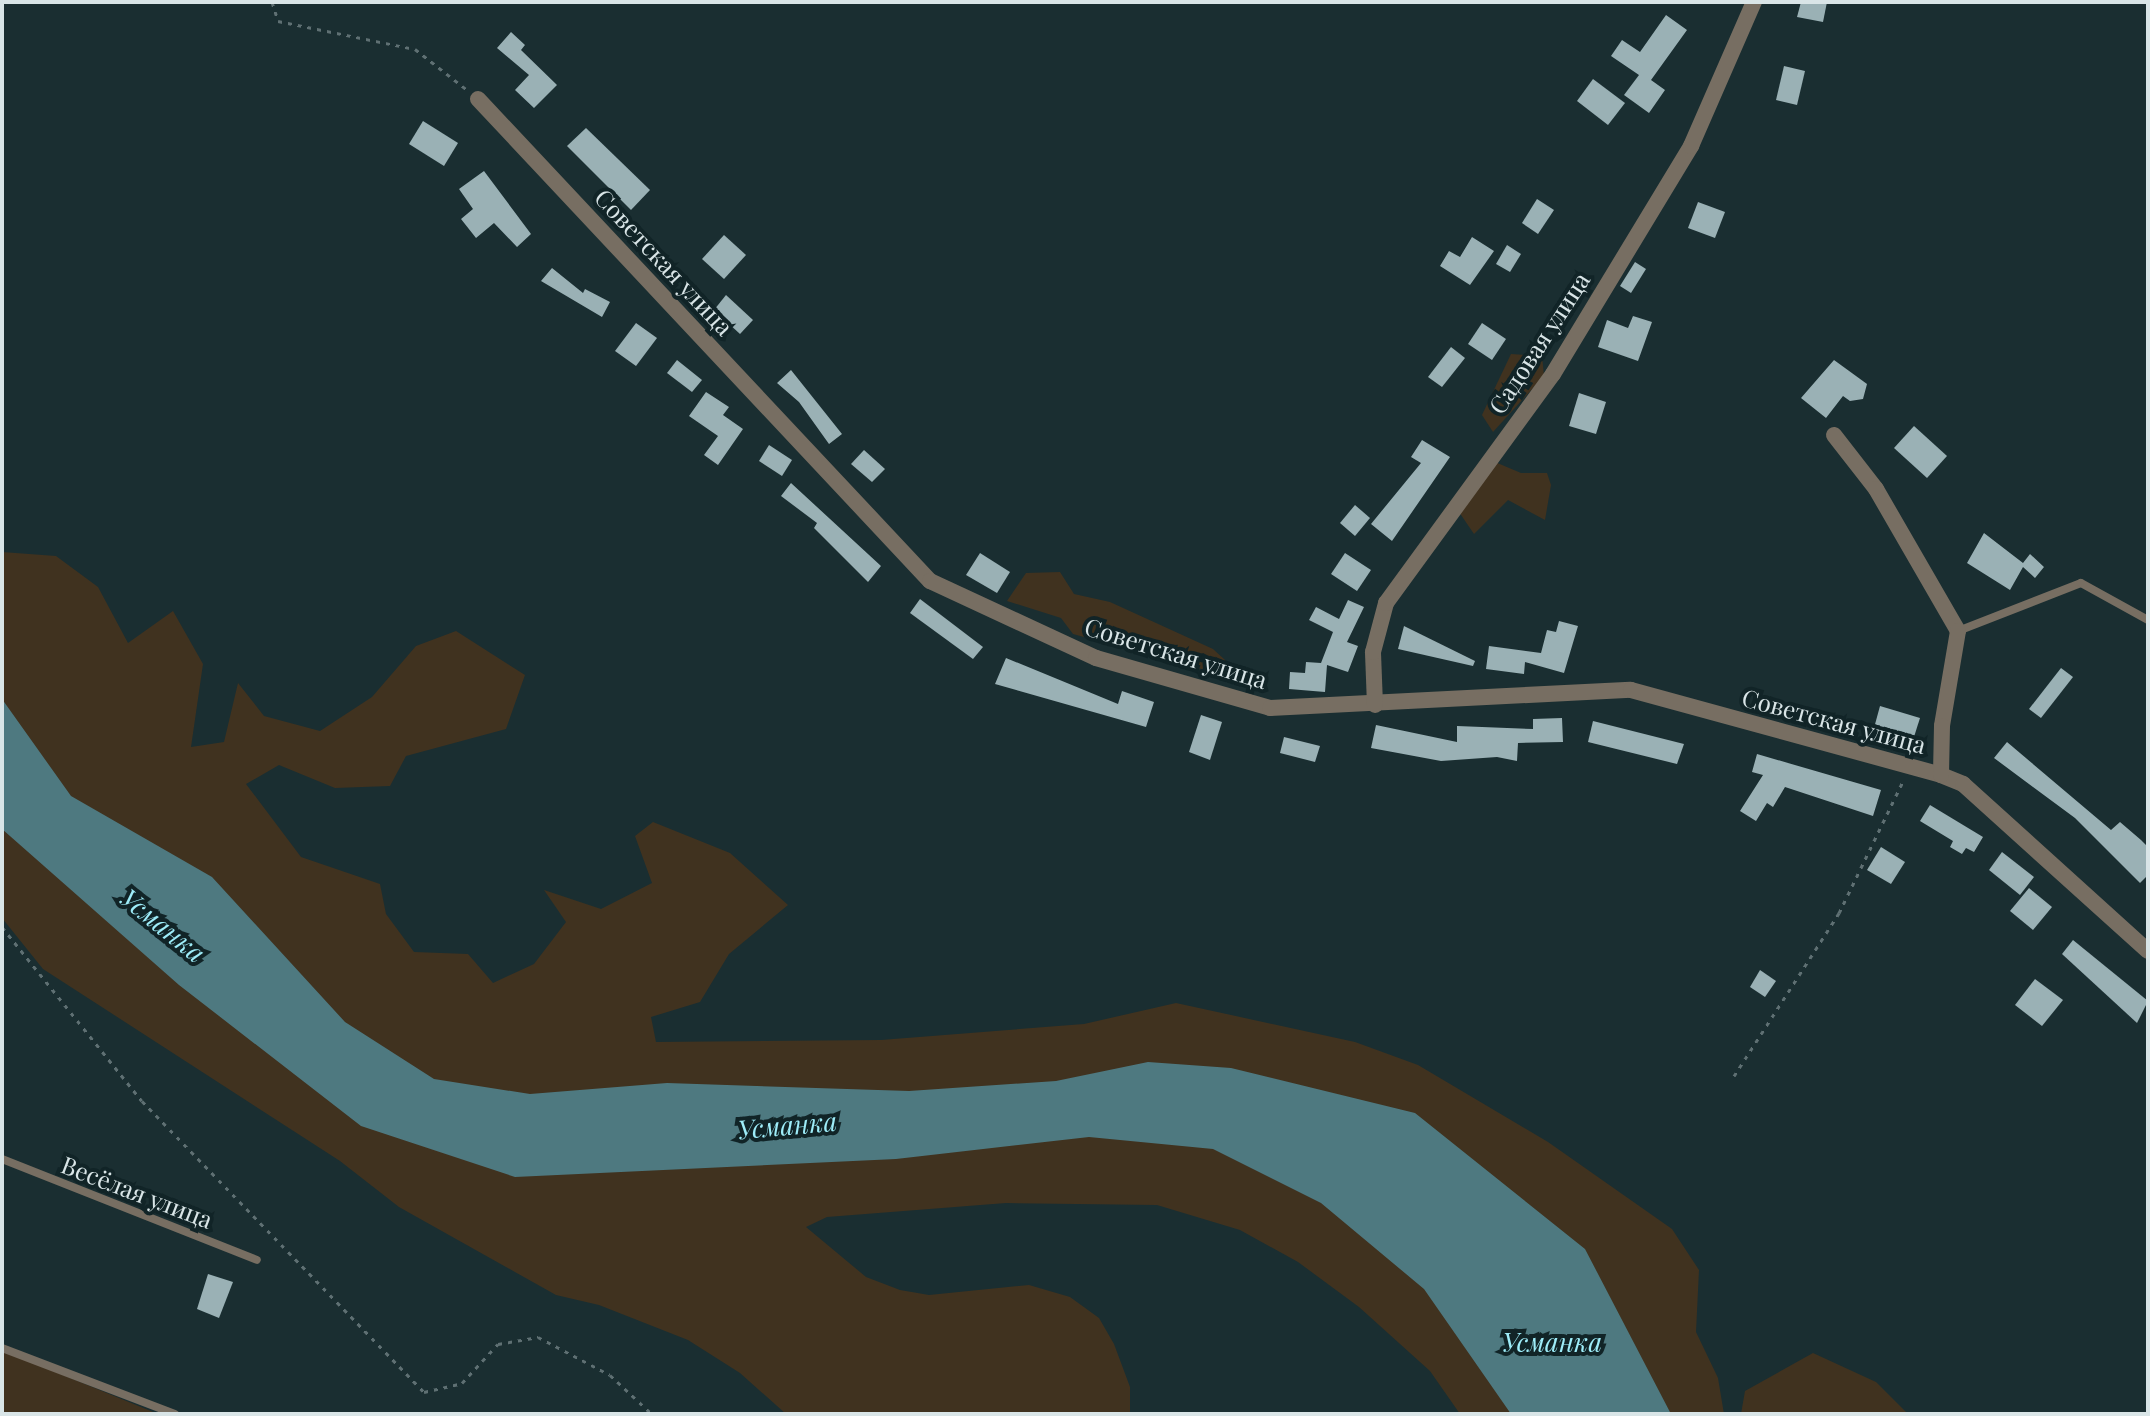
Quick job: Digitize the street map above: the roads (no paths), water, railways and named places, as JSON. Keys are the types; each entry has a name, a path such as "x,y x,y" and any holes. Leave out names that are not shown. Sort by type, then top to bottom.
{"street":[{"name":"Садовая улица","path":"1375,705 1373,652 1386,603 1553,374 1691,146 1754,2"},
{"name":"Советская улица","path":"478,99 930,581 1096,658 1270,708 1631,690 1941,775 1963,784 2148,951"},
{"path":"1834,435 1876,489 1958,631 1942,726 1941,775"}],"lane":[{"path":"1958,631 2081,583 2148,620"},
{"name":"Весёлая улица","path":"2,1159 257,1260"},
{"path":"2,1348 175,1414"}],"water":[{"name":"Усманка","path":"2,699 71,796 212,877 345,1022 434,1079 530,1094 667,1083 909,1091 1056,1081 1148,1062 1231,1068 1415,1113 1585,1249 1671,1414 1511,1414 1424,1289 1321,1203 1213,1149 1089,1137 896,1159 515,1177 361,1126 179,985 2,829"}]}
